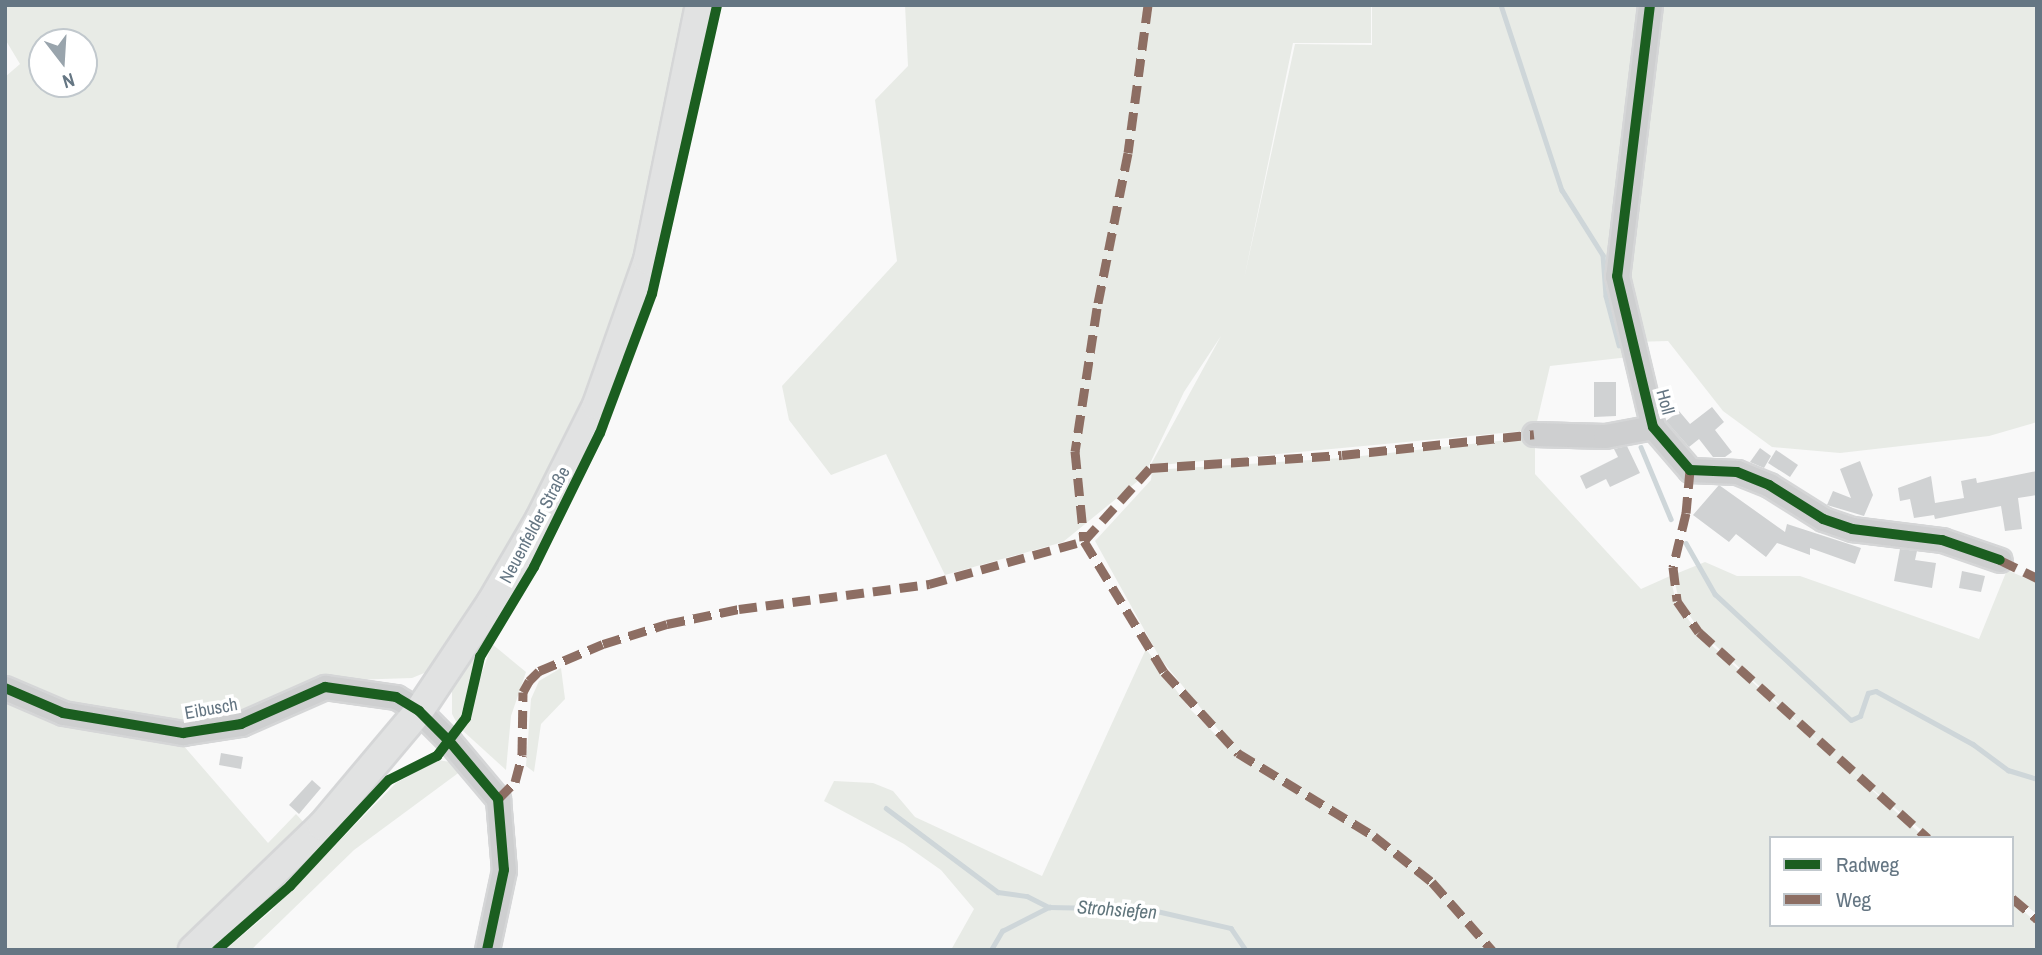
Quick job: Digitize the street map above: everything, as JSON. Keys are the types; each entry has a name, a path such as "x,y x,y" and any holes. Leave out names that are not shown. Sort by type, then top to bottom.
{"main road":[{"name":"Neuenfelder Straße","path":"193,950 322,826 419,711 517,561 597,405 648,260 700,5"}],"street":[{"name":"Holl","path":"1650,5 1617,276 1653,427 1690,470 1737,472 1769,485 1832,522 1942,540 2000,560"},
{"name":"Holl","path":"1534,434 1605,436 1653,427"},
{"name":"Eibusch","path":"5,688 63,713 183,733 241,724 325,687 396,697 419,711"},
{"path":"419,711 498,799 505,870 487,950"}],"shaded area":[{"path":"5,5 688,5 631,286 591,401 541,498 434,669 412,678 321,681 240,720 184,728 63,709 5,680 5,77 20,64 5,39"},
{"path":"905,5 1371,5 1371,43 1293,43 1244,279 1295,44 1372,45 1372,5 1644,5 1610,274 1629,357 1550,366 1535,430 1150,466 1221,336 1184,392 1144,476 1063,542 945,575 886,454 831,475 789,420 782,386 897,261 875,100 908,66"},
{"path":"1654,5 2037,5 2037,422 1989,436 1840,453 1772,447 1723,411 1668,341 1633,342 1626,261"},
{"path":"707,35 667,230 583,465 528,573 479,654 458,725 452,714 452,691 551,520"},
{"path":"1535,437 1535,474 1641,589 1670,576 1676,602 1698,633 1923,836 1769,836 1769,927 2014,927 2014,903 2037,923 2037,950 951,950 974,909 941,870 904,844 824,801 834,781 873,783 893,791 915,817 1042,876 1146,649 1190,709 1217,736 1221,733 1160,658 1095,541 1151,480 1152,470 1343,458"},
{"path":"1705,562 1737,576 1800,576 1979,639 2007,570 2037,583 2037,914 2014,897 2014,836 1929,836 1847,768 1701,632 1679,600 1673,575"},
{"path":"492,644 526,672 511,716 506,770 462,730"},
{"path":"561,668 565,699 541,724 534,772 526,766 531,699 539,681"},
{"path":"5,695 176,737 268,843 296,814 307,826 181,950 5,950"},
{"path":"438,760 450,762 461,771 354,850 251,950 225,950 271,911 396,783"}],"building":[{"path":"1594,382 1616,382 1616,416 1594,417"},
{"path":"1712,407 1724,422 1715,430 1732,452 1725,457 1713,457 1699,439 1689,447 1666,421 1679,411 1690,424"},
{"path":"1627,446 1640,473 1610,487 1606,479 1586,489 1580,476 1618,457 1614,449"},
{"path":"1760,448 1771,456 1764,468 1750,462"},
{"path":"1776,450 1798,465 1790,477 1768,463"},
{"path":"1860,461 1873,495 1864,516 1827,505 1833,491 1851,498 1840,469"},
{"path":"2037,471 2037,495 2018,498 2022,529 2005,531 2001,506 1935,519 1934,515 1914,518 1910,499 1900,501 1898,488 1931,476 1935,503 1964,498 1961,481 1976,478 1977,483"},
{"path":"1719,485 1785,532 1787,524 1861,548 1855,564 1810,548 1810,555 1777,543 1766,557 1736,534 1729,542 1693,515"},
{"path":"1900,549 1917,551 1915,560 1936,563 1932,588 1894,581"},
{"path":"1962,571 1985,576 1981,592 1959,588"},
{"path":"221,753 243,757 241,769 219,765"},
{"path":"312,780 321,788 299,814 289,805"}],"waterway":[{"path":"1501,5 1562,190 1603,255 1606,296 1619,345"},
{"path":"1641,447 1671,519"},
{"path":"1686,543 1715,594 1851,720 1860,716 1868,693 1876,691 1973,744 2008,770 2037,779"},
{"path":"886,808 998,892 1027,896 1049,907"},
{"name":"Strohsiefen","path":"991,950 1002,931 1049,907 1148,909 1231,928 1246,950"}],"marked path":[{"path":"1148,5 1128,153 1097,308 1075,451 1084,541 1164,672 1238,753 1374,836 1432,882 1492,950"},
{"path":"498,799 515,782 522,755 523,692 529,681 539,671 603,644 667,624 739,609 929,584 1084,541 1150,468 1342,455 1534,434"},
{"path":"1690,470 1686,513 1673,567 1677,601 1699,632 1926,836"},
{"path":"2000,560 2037,578"},
{"path":"2014,900 2037,919"}],"cycle path":[{"path":"217,950 290,886 389,780 437,756 466,718 480,657 534,567 600,433 652,294 717,5"},
{"path":"1650,5 1617,276 1653,427 1690,470 1737,472 1769,485 1823,519 1852,529 1942,540 2000,560"},
{"path":"5,688 63,713 183,733 241,724 325,687 396,697 419,711 450,742 498,799 504,870 487,950"}]}
